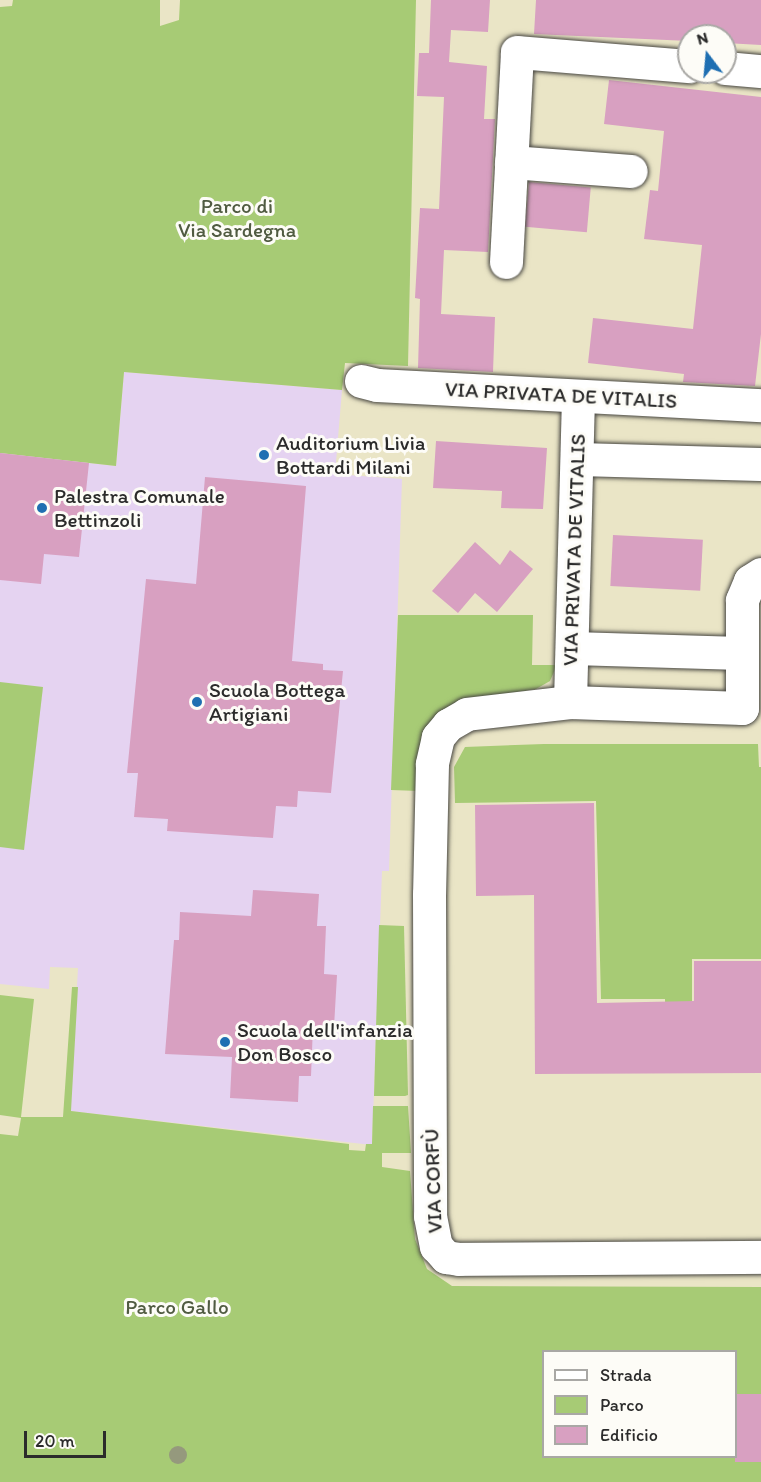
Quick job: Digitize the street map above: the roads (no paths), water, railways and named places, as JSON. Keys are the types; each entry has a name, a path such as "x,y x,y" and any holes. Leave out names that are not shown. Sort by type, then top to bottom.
{"street":[{"path":"506,262 517,52 677,65"},
{"path":"737,69 761,71"},
{"path":"511,162 631,171"},
{"name":"VIA PRIVATA DE VITALIS","path":"361,381 377,385 761,405"},
{"name":"VIA PRIVATA DE VITALIS","path":"570,702 578,397"},
{"name":"VIA PRIVATA DE VITALIS","path":"577,459 761,464"},
{"path":"570,702 742,708 741,653 752,587"},
{"name":"VIA PRIVATA DE VITALIS","path":"572,648 741,653"},
{"name":"VIA CORFÙ","path":"570,702 467,714 448,725 438,737 432,764 429,894 430,1215 436,1246 446,1257 459,1259 761,1257"}],"place":[{"name":"Auditorium Livia Bottardi Milani","path":"264,455"},
{"name":"Palestra Comunale Bettinzoli","path":"42,508"},
{"name":"Scuola Bottega Artigiani","path":"197,702"},
{"name":"Scuola dell'infanzia Don Bosco","path":"225,1042"}],"park label":[{"name":"Parco di Via Sardegna","path":"237,218"},
{"name":"Parco Gallo","path":"177,1307"}]}
